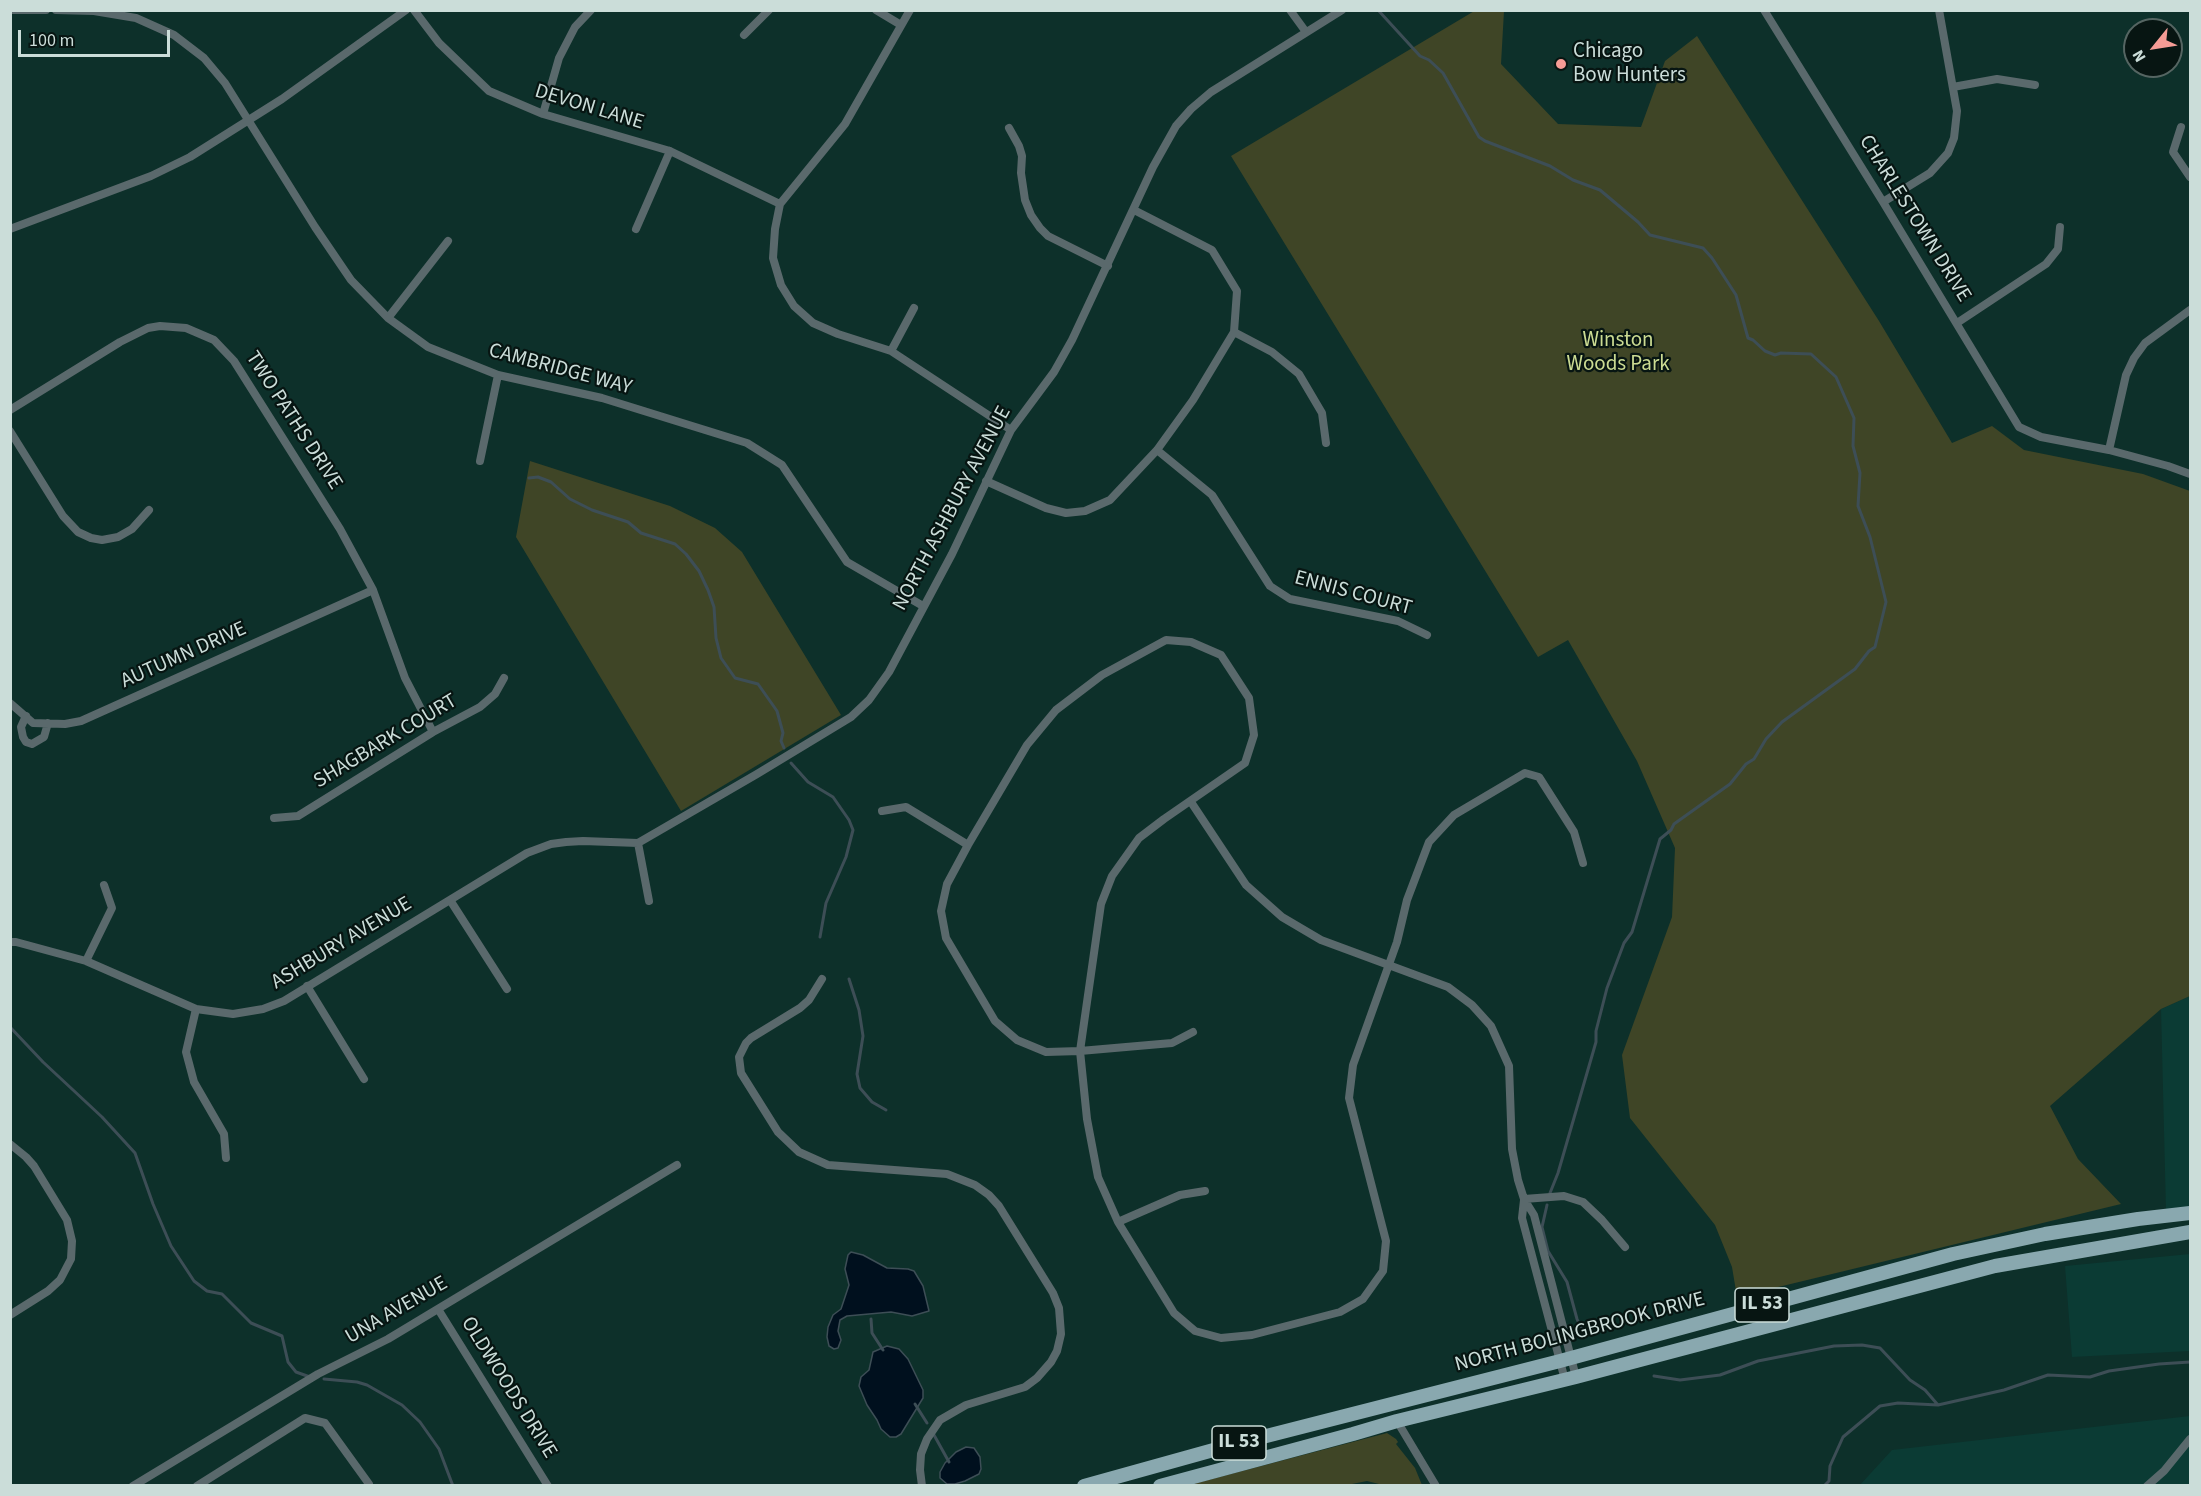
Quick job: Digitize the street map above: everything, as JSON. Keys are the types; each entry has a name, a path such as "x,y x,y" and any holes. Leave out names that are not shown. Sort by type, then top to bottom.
{"main road":[{"name":"NORTH BOLINGBROOK DRIVE","path":"1087,1485 1234,1444 1566,1360 1953,1254 2045,1234 2190,1213"},
{"name":"NORTH BOLINGBROOK DRIVE","path":"1160,1485 1995,1266 2190,1233"}],"street":[{"path":"11,10 46,10"},
{"name":"CAMBRIDGE WAY","path":"56,10 115,14 136,18 174,34 196,51 216,70 250,120 315,227 351,280 388,318 428,347 498,375 602,398 747,443 782,465 847,562 924,606"},
{"path":"10,229 151,176 190,157 282,99 406,10"},
{"name":"DEVON LANE","path":"414,10 439,43 489,91 543,114 670,151 780,204"},
{"path":"543,114 559,57 575,27 591,10"},
{"path":"744,35 770,10"},
{"path":"876,10 901,25"},
{"path":"910,10 845,124 780,204 775,228 773,258 781,285 794,306 813,323 891,351 1011,430"},
{"path":"1290,10 1306,32"},
{"name":"NORTH ASHBURY AVENUE","path":"638,843 758,774 859,710 878,690 979,501 986,481 1011,430 1064,356 1153,167 1176,126 1211,92 1342,10"},
{"name":"CHARLESTOWN DRIVE","path":"1764,10 2019,427 2041,437 2109,450"},
{"path":"1883,202 1924,178 1948,153 1954,138 1957,126 1953,87 1939,10"},
{"path":"1953,87 1997,79 2035,85"},
{"path":"2181,127 2173,152 2190,177"},
{"path":"1009,128 1022,156 1020,173 1024,200 1030,215 1048,236 1108,266"},
{"path":"636,229 670,151"},
{"path":"986,481 1046,508 1066,513 1085,511 1110,500 1157,450 1193,400 1234,332 1237,291 1212,250 1134,210"},
{"path":"1957,323 2046,264 2058,249 2060,227"},
{"path":"388,318 448,241"},
{"path":"891,351 914,308"},
{"path":"2190,310 2145,343 2134,358 2126,375 2109,450 2190,474"},
{"name":"TWO PATHS DRIVE","path":"10,410 139,332 160,326 174,326 201,333 214,340 234,361 340,529 373,590 405,678 434,732"},
{"path":"1234,332 1272,352 1299,374 1322,413 1326,443"},
{"path":"480,461 498,375"},
{"path":"10,431 63,516 78,532 102,540 118,537 132,529 149,510"},
{"name":"ENNIS COURT","path":"1157,450 1212,495 1270,586 1283,595 1290,599 1398,621 1427,635"},
{"name":"AUTUMN DRIVE","path":"10,703 33,723 65,724 88,719 373,590"},
{"path":"1193,1032 1172,1043 1080,1051 1046,1052 1017,1040 996,1021 946,938 941,911 947,884 968,845 1027,745 1056,710 1102,675 1166,640 1191,642 1221,655 1249,698 1254,735 1245,763 1139,838 1112,876 1101,904 1080,1051 1087,1119 1098,1177 1118,1222 1174,1313 1195,1331 1221,1338 1252,1335 1340,1312 1363,1299 1383,1270 1386,1241 1349,1098 1353,1065 1397,942 1407,900 1429,842 1454,815 1526,773 1539,777 1545,786 1574,832 1583,863"},
{"name":"SHAGBARK COURT","path":"274,818 298,816 487,701 495,694 504,678"},
{"path":"26,716 21,727 23,737 32,744 44,737 48,723"},
{"path":"1191,802 1246,885 1282,917 1321,940 1448,987 1472,1005 1491,1026 1509,1066 1512,1149 1524,1199 1534,1215 1571,1378"},
{"path":"882,811 906,807 968,845"},
{"name":"ASHBURY AVENUE","path":"10,942 86,961 196,1009 221,1013 251,1012 284,1001 526,853 551,844 583,841 638,843"},
{"path":"638,843 649,901"},
{"path":"86,961 112,908 104,885"},
{"path":"450,900 507,990"},
{"path":"822,979 800,1008 752,1038 746,1043 739,1057 741,1073 778,1132 799,1152 828,1165 946,1174 975,1185 999,1206 1053,1293 1059,1308 1061,1334 1052,1362 1025,1387 966,1405 940,1420 927,1439 921,1454 922,1485"},
{"path":"308,986 364,1079"},
{"path":"196,1009 186,1052 194,1082 224,1134 226,1158"},
{"path":"10,1144 26,1156 40,1176 67,1220 72,1241 71,1259 60,1280 48,1291 10,1315"},
{"name":"UNA AVENUE","path":"133,1485 318,1374 388,1339 677,1165"},
{"path":"1118,1222 1180,1195 1205,1191"},
{"path":"1524,1199 1564,1196 1583,1203 1602,1220 1625,1247"},
{"name":"OLDWOODS DRIVE","path":"438,1309 548,1485"},
{"path":"197,1485 305,1418 324,1423 369,1484 367,1485"},
{"path":"1397,1421 1436,1485"},
{"path":"2147,1485 2163,1471 2190,1439"}],"shaded area":[{"path":"2190,996 2190,1208 2166,1211 2161,1009"},
{"path":"851,1252 863,1255 887,1268 914,1271 923,1286 929,1311 912,1316 891,1312 847,1316 840,1320 838,1331 841,1340 838,1348 834,1349 829,1346 828,1327 833,1315 841,1309 849,1285 845,1269 848,1255"},
{"path":"2190,1254 2190,1351 2072,1357 2065,1266"},
{"path":"887,1346 899,1349 908,1359 923,1390 923,1398 901,1434 896,1437 890,1437 881,1429 859,1386 861,1377 869,1370 873,1352"},
{"path":"2190,1416 2190,1485 1859,1486 1892,1450"},
{"path":"966,1447 974,1448 980,1457 979,1474 965,1481 947,1484 940,1478 940,1472 956,1452"}],"green space":[{"name":"Winston Woods Park","path":"1476,10 1504,11 1501,64 1558,124 1641,127 1665,61 1697,36 1879,321 1952,443 1992,426 2024,450 2143,474 2190,491 2190,996 2161,1009 2050,1106 2078,1159 2121,1204 1737,1297 1732,1267 1715,1225 1630,1118 1622,1055 1672,917 1675,848 1637,761 1568,640 1538,657 1231,156"},
{"path":"530,461 670,506 715,528 742,552 841,715 681,811 516,537"},
{"path":"1387,1433 1396,1439 1398,1442 1396,1444 1415,1468 1422,1485 1383,1485 1367,1481 1342,1486 1189,1485"}],"waterway":[{"path":"1378,10 1420,56 1429,60 1443,73 1479,137 1550,166 1573,180 1600,190 1650,235 1703,248 1736,295 1748,338 1765,351 1775,355 1781,353 1811,354 1836,377 1854,418 1853,446 1860,473 1858,506 1870,537 1886,602 1875,647 1855,669 1782,722 1766,739 1754,759 1746,764 1730,784 1674,824 1671,830 1660,839 1632,932 1624,943 1607,988 1596,1031 1596,1042 1558,1173 1550,1193"},
{"path":"529,478 538,477 551,482 570,499 592,510 628,522 641,533 675,544 686,554 699,571 714,607 716,638 721,658 735,678 758,684 777,711 783,733 781,741 784,748"},
{"path":"791,763 808,782 833,797 853,830 846,857 826,903 820,937"},
{"path":"849,979 859,1010 863,1036 857,1074 860,1088 872,1102 886,1110"},
{"path":"10,1027 43,1062 102,1117 135,1153 171,1246 194,1281 207,1291 222,1294 251,1323 282,1336 288,1362 296,1372 310,1377"},
{"path":"1547,1205 1542,1227 1548,1251 1567,1282 1577,1319 1585,1337"},
{"path":"871,1319 872,1333 883,1350"},
{"path":"1654,1376 1680,1380 1720,1375 1758,1361 1834,1346 1862,1345 1880,1348 1938,1405"},
{"path":"1824,1486 1829,1481 1830,1466 1843,1437 1880,1406 1898,1403 1938,1405 2004,1390 2048,1375 2090,1377 2109,1371 2190,1362"},
{"path":"324,1379 367,1385 402,1405 420,1422 439,1449 453,1486"},
{"path":"915,1404 927,1423"},
{"path":"934,1435 949,1462"}],"place":[{"name":"Chicago Bow Hunters","path":"1561,64"}]}
